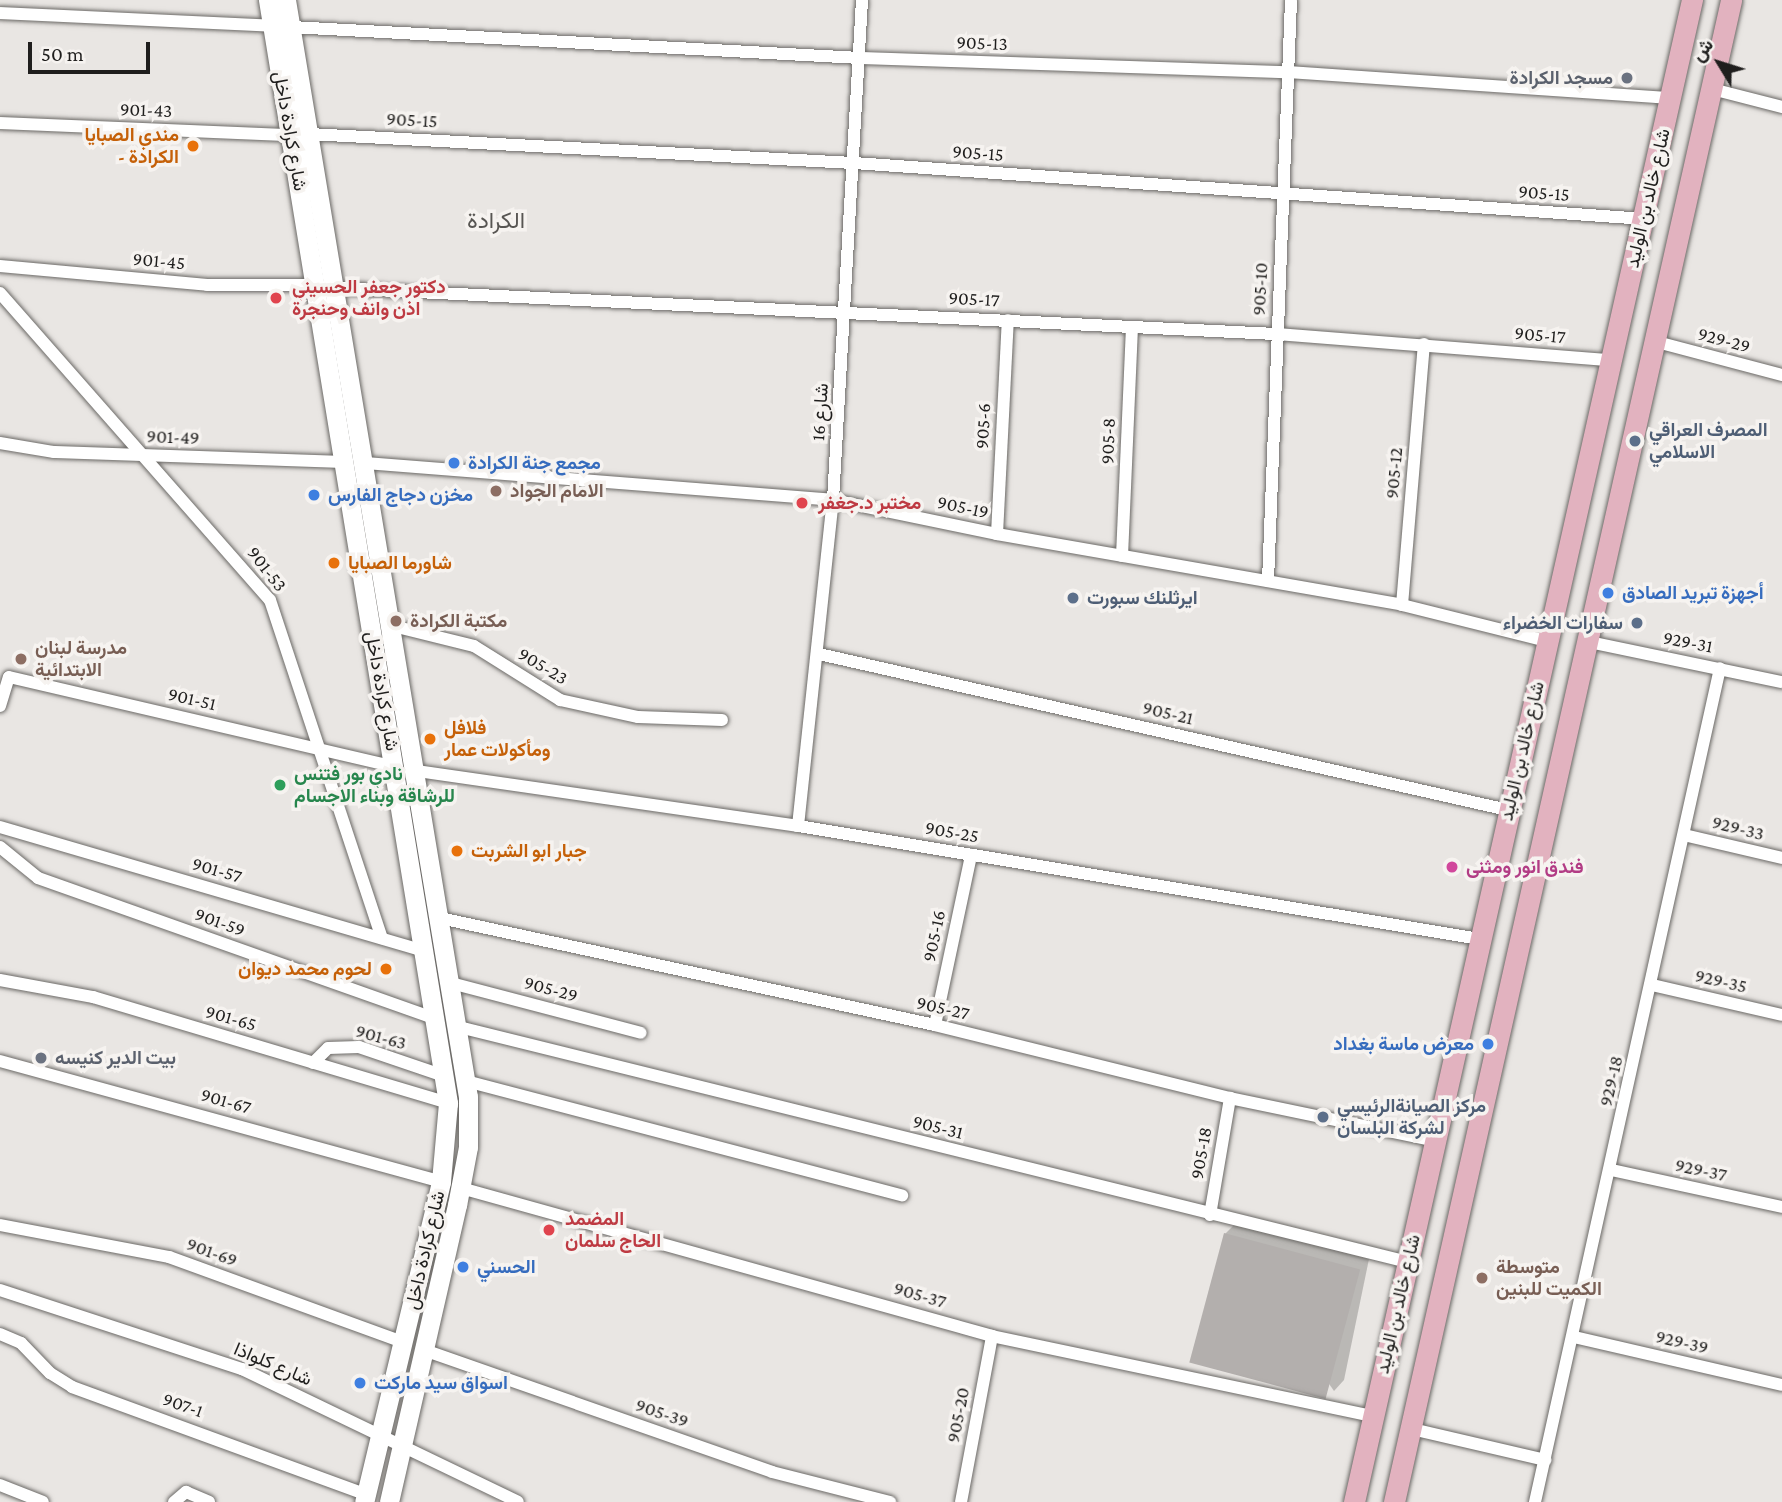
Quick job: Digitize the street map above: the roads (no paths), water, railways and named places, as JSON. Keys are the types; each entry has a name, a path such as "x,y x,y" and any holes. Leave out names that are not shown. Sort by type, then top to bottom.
{"main road":[{"name":"شارع كرادة داخل","path":"268,0 282,26"},
{"name":"شارع كرادة داخل","path":"286,0 282,26 326,287 365,463 466,1081 468,1147 461,1188 389,1502"},
{"name":"شارع خالد بن الوليد","path":"1354,1502 1692,0"},
{"name":"شارع خالد بن الوليد","path":"1394,1502 1585,641 1657,342 1731,0"},
{"name":"شارع كرادة داخل","path":"326,287 345,462 448,1103 441,1182 364,1498"}],"street":[{"name":"شارع 16","path":"798,826 819,654 833,500 847,311 862,0"},
{"name":"905-10","path":"1268,581 1291,0"},
{"name":"905-13","path":"0,13 860,58 1288,72 1671,98"},
{"path":"1712,89 1782,107"},
{"name":"901-43","path":"0,123 300,134"},
{"name":"905-15","path":"300,134 854,163 1283,196 1644,219"},
{"name":"901-45","path":"0,266 207,285 326,287"},
{"name":"905-17","path":"326,287 1277,334 1610,360"},
{"name":"901-53","path":"0,293 146,455 270,600 316,747 382,938"},
{"name":"905-6","path":"997,534 1008,320"},
{"name":"905-8","path":"1122,556 1132,327"},
{"name":"929-29","path":"1657,342 1782,375"},
{"name":"905-12","path":"1402,605 1424,344"},
{"name":"901-49","path":"0,443 54,452 345,462"},
{"name":"905-19","path":"365,463 833,500 997,534 1402,605 1546,641"},
{"name":"905-23","path":"393,626 474,646 560,700 638,717 722,720"},
{"name":"929-31","path":"1585,641 1782,682"},
{"name":"905-21","path":"819,654 1508,810"},
{"name":"929-18","path":"1535,1502 1574,1337 1720,668"},
{"name":"901-51","path":"0,706 9,677 396,767"},
{"name":"905-25","path":"417,771 798,826 1480,939"},
{"name":"901-57","path":"0,827 424,951"},
{"name":"929-33","path":"1685,835 1782,858"},
{"name":"901-59","path":"0,847 38,878 436,1019"},
{"name":"905-16","path":"935,1025 971,855"},
{"name":"905-27","path":"440,918 935,1025 1230,1098 1435,1141"},
{"name":"901-65","path":"0,980 93,997 448,1103"},
{"name":"905-29","path":"451,983 640,1033"},
{"name":"929-35","path":"1652,985 1782,1015"},
{"name":"905-31","path":"459,1027 1408,1262"},
{"name":"901-63","path":"313,1062 328,1048 359,1047 444,1076"},
{"name":"901-67","path":"0,1061 441,1182"},
{"path":"466,1081 902,1195"},
{"name":"905-18","path":"1210,1215 1230,1098"},
{"name":"929-37","path":"1611,1170 1782,1207"},
{"name":"905-37","path":"461,1188 992,1336 1373,1416"},
{"name":"901-69","path":"0,1225 169,1257 404,1342"},
{"name":"شارع كلواذا","path":"0,1290 242,1369 518,1502"},
{"name":"907-1","path":"0,1334 21,1343 50,1373 72,1387 364,1498"},
{"name":"905-20","path":"961,1502 992,1336"},
{"name":"929-39","path":"1574,1337 1782,1385"},
{"name":"905-39","path":"424,1350 772,1472 890,1502"},
{"path":"1412,1429 1545,1460"},
{"path":"0,1485 43,1502"},
{"path":"174,1502 186,1492 209,1502"}],"place":[{"name":"مسجد الكرادة","path":"1627,78"},
{"name":"مندي الصبايا - الكرادة","path":"193,146"},
{"name":"دكتور جعفر الحسيني اذن وانف وحنجرة","path":"276,298"},
{"name":"المصرف العراقي الاسلامي","path":"1635,441"},
{"name":"مجمع جنة الكرادة","path":"454,463"},
{"name":"الامام الجواد","path":"496,491"},
{"name":"مخزن دجاج الفارس","path":"314,495"},
{"name":"مختبر د.جغفر","path":"802,503"},
{"name":"شاورما الصبايا","path":"334,563"},
{"name":"أجهزة تبريد الصادق","path":"1608,593"},
{"name":"ايرثلنك سبورت","path":"1073,598"},
{"name":"مكتبة الكرادة","path":"396,621"},
{"name":"سفارات الخضراء","path":"1637,623"},
{"name":"مدرسة لبنان الابتدائية","path":"21,659"},
{"name":"فلافل ومأكولات عمار","path":"430,739"},
{"name":"نادي بور فتنس للرشاقة وبناء الاجسام","path":"280,785"},
{"name":"جبار ابو الشربت","path":"457,851"},
{"name":"فندق انور ومثنى","path":"1452,867"},
{"name":"لحوم محمد ديوان","path":"386,969"},
{"name":"معرض ماسة بغداد","path":"1488,1044"},
{"name":"بيت الدير كنيسه","path":"41,1058"},
{"name":"مركز الصيانةالرئيسي لشركة البلسان","path":"1323,1117"},
{"name":"المضمد الحاج سلمان","path":"549,1230"},
{"name":"الحسني","path":"463,1267"},
{"name":"متوسطة الكميت للبنين","path":"1482,1278"},
{"name":"اسواق سيد ماركت","path":"360,1383"}],"district":[{"name":"الكرادة","path":"496,220"}]}
